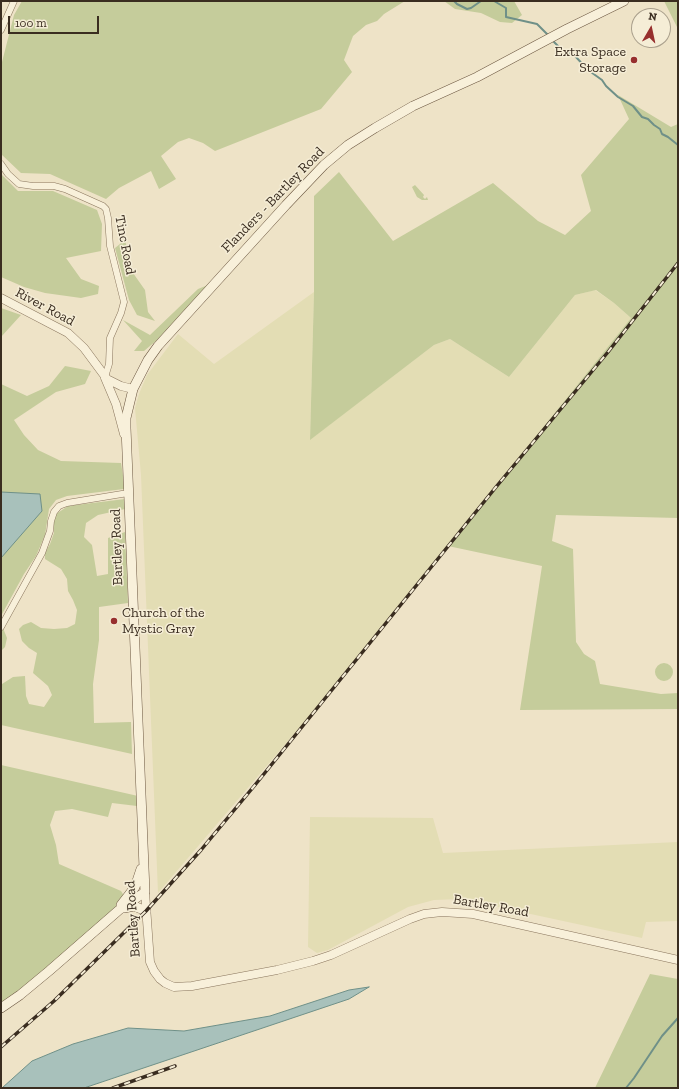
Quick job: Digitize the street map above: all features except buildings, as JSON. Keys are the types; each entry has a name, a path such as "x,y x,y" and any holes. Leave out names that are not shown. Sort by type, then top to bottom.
{"main road":[{"name":"Flanders - Bartley Road","path":"133,389 145,364 158,346 286,205 319,170 338,153 375,128 400,114 477,77 567,29 624,1"},
{"name":"Bartley Road","path":"133,389 126,418 126,438 145,892"},
{"path":"119,910 135,887 144,862"},
{"path":"1,1008 20,995 119,910 145,892"},
{"path":"119,910 134,906 146,911"}],"street":[{"path":"1,30 14,1"},
{"name":"Tinc Road","path":"1,164 8,174 19,184 54,186 66,189 103,206 106,209 112,251 124,302 110,338 108,364 105,377"},
{"name":"River Road","path":"1,298 54,325 72,336 84,348 105,377 116,404 126,438"},
{"name":"River Road","path":"105,377 115,384 133,389"},
{"path":"1,627 42,553 50,531 54,512 59,506 67,503 128,493"},
{"name":"Bartley Road","path":"145,892 149,958 152,967 160,979 174,987 192,986 314,961 410,919 424,914 442,912 473,914 678,960"}],"shaded area":[{"path":"595,290 614,303 631,318 312,713 158,893 141,475 135,408 147,375 178,334 214,364 314,292 310,439 434,345 450,339 509,377 575,295"},
{"path":"310,817 433,818 443,853 678,842 678,921 646,922 642,938 461,899 434,900 408,907 328,950 317,953 308,947"}],"green space":[{"path":"22,1 405,1 384,14 377,21 366,25 353,36 344,60 352,72 321,109 215,151 203,143 189,138 178,142 161,156 176,179 159,189 151,171 119,188 106,199 50,174 21,173 1,154 1,66 14,15"},
{"path":"444,1 514,1 522,15 512,23 500,22 481,13 455,9"},
{"path":"664,1 678,1 678,29 671,15 671,8 668,8"},
{"path":"618,95 671,127 678,124 678,518 556,515 552,541 573,549 576,642 584,654 595,661 600,684 661,694 678,693 678,709 520,710 542,566 448,546 631,318 596,290 575,295 509,377 450,339 434,345 310,440 314,292 314,196 339,172 393,241 493,183 538,221 565,235 591,211 581,175 629,119"},
{"path":"1,174 18,191 53,191 97,210 102,224 101,251 66,258 81,279 99,286 98,294 81,298 45,293 24,287 1,277"},
{"path":"415,185 424,195 423,197 425,199 427,197 428,200 422,200 417,197 412,187"},
{"path":"125,240 133,273 145,290 148,312 155,321 137,315 129,300 115,248"},
{"path":"208,285 157,340 144,351 134,351 142,341 123,320 150,335 198,289"},
{"path":"1,308 21,315 1,337"},
{"path":"65,366 91,371 85,384 56,392 14,420 24,435 38,450 61,461 121,463 124,489 67,496 56,500 49,509 45,535 36,556 24,574 1,616 1,384 27,396 49,386"},
{"path":"125,499 125,509 98,515 86,523 84,537 92,545 97,576 108,574 108,538 125,532 128,603 99,607 99,640 93,684 94,723 131,722 132,754 1,725 1,683 2,684 13,677 25,676 26,696 29,704 44,707 52,695 48,686 33,673 37,653 22,641 19,629 23,625 31,622 41,628 54,629 67,628 75,624 77,610 68,591 67,579 61,569 45,559 45,553 54,533 54,521 56,514 68,506"},
{"path":"3,628 7,638 5,647 1,651 1,633"},
{"path":"660,663 668,663 673,668 671,679 668,681 660,681 655,676 655,668"},
{"path":"1,765 138,796 137,806 112,803 108,817 72,809 55,811 50,825 56,845 59,864 121,891 124,896 115,909 18,992 1,1003"},
{"path":"650,974 678,979 678,1088 595,1088"}],"water":[{"path":"1,492 40,494 42,511 1,558"},
{"path":"369,987 349,999 84,1088 2,1088 32,1061 73,1044 128,1028 184,1031 270,1016 349,990"}],"waterway":[{"path":"454,1 467,9 481,1"},
{"path":"494,1 506,8 506,17 537,24 548,35"},
{"path":"553,41 562,50 575,56 588,70 602,80 618,97 633,106 642,117 648,119 660,129 662,134 678,145"},
{"path":"626,1088 662,1036 678,1018"}],"railway":[{"path":"1,1047 54,1001 146,911 201,850 496,487 608,352 678,263"},
{"path":"113,1088 175,1066"}],"place":[{"name":"Extra Space Storage","path":"634,60"},
{"name":"Church of the Mystic Gray","path":"114,621"}]}
